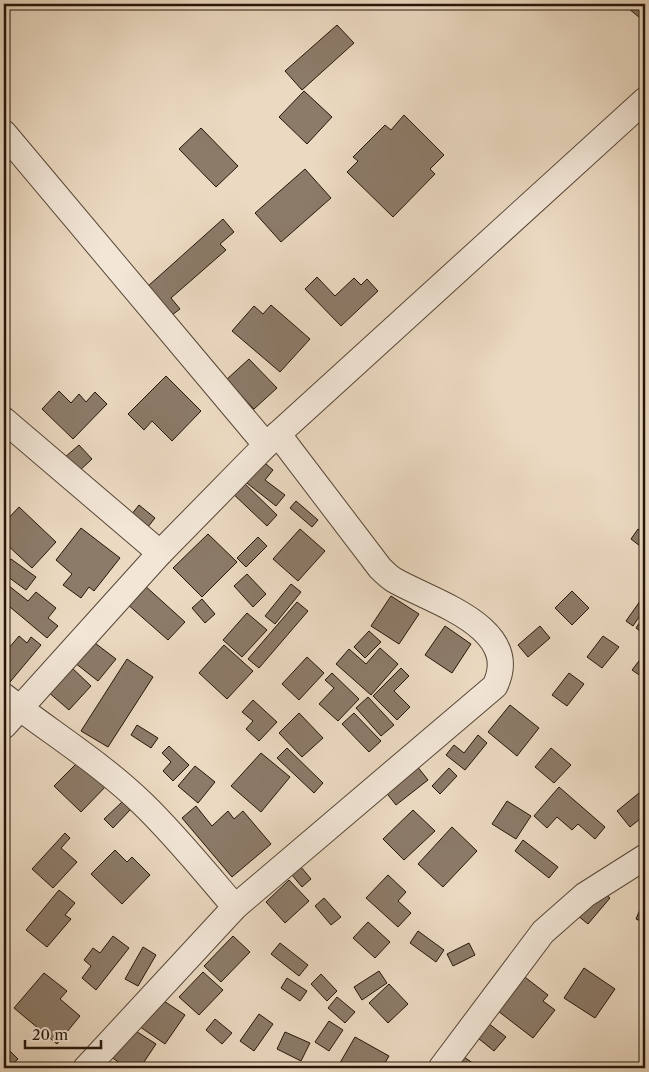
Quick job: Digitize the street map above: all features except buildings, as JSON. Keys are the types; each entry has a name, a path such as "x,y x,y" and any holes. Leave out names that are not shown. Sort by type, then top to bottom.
{"street":[{"path":"235,907 178,840 143,803 104,770 9,710 272,440 645,100"},
{"path":"4,133 272,440 380,568 392,579 469,618 490,637 501,660 500,674 494,686 235,907 86,1068"},
{"path":"4,420 160,553"},
{"path":"441,1068 543,932 585,895 645,857"}]}
